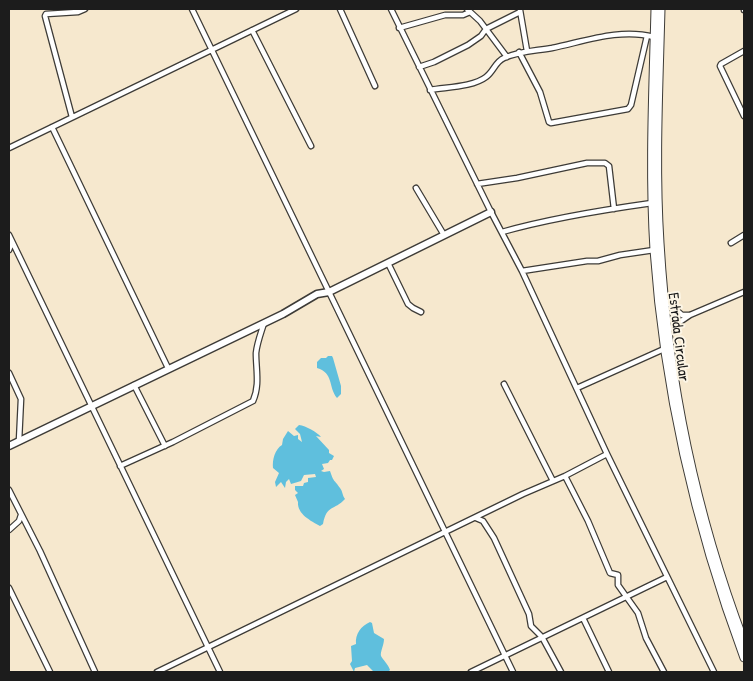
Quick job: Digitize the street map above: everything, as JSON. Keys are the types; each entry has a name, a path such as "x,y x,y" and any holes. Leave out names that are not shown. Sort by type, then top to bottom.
{"main road":[{"name":"Estrada Circular","path":"655,9 651,36 651,170 654,250 664,349 677,428 701,527 723,600 744,658"},
{"name":"Estrada Circular","path":"661,9 657,170 660,242 668,330 683,428 698,494 744,641"}],"street":[{"path":"72,117 45,16 46,14 78,12 85,9"},
{"path":"192,9 513,672"},
{"path":"9,148 296,9"},
{"path":"340,9 376,86"},
{"path":"391,9 522,271 607,454 714,672"},
{"path":"399,28 445,14 463,15 468,10 486,29 507,57"},
{"path":"419,67 468,45 481,36 486,29 520,10 527,51"},
{"path":"252,30 311,146"},
{"path":"430,90 452,88 481,80 490,73 498,62 519,52 550,48 618,34 635,33 651,36 631,105 628,108 551,124 540,92 519,52"},
{"path":"744,51 720,64 744,116"},
{"path":"52,127 168,368"},
{"path":"477,184 517,178 583,164 605,163 609,166 614,208"},
{"path":"416,188 444,235"},
{"path":"502,232 528,224 652,203"},
{"path":"9,446 305,302 317,294 329,292 491,212"},
{"path":"9,235 220,672"},
{"path":"731,243 744,235"},
{"path":"9,250 12,242"},
{"path":"522,271 598,261 620,255 654,250"},
{"path":"388,263 408,304 421,312"},
{"path":"668,330 690,315 744,292"},
{"path":"664,299 682,315 690,315"},
{"path":"120,466 253,401 257,388 256,354 264,322"},
{"path":"577,388 664,349"},
{"path":"9,373 21,398 19,441"},
{"path":"504,384 553,481"},
{"path":"134,385 164,446"},
{"path":"158,672 607,454"},
{"path":"565,476 588,521 610,573 618,575 618,585 638,613 646,638 664,672"},
{"path":"9,490 40,551 96,672"},
{"path":"9,530 19,520 21,515"},
{"path":"476,518 483,521 494,538 529,614 531,626 542,638 561,672"},
{"path":"448,538 451,530"},
{"path":"471,672 668,577"},
{"path":"9,588 50,672"},
{"path":"583,618 609,672"}],"water":[{"path":"328,356 333,358 341,386 341,394 337,398 326,373 317,368 317,362 321,358"},
{"path":"299,425 319,435 321,437 316,436 329,450 329,453 334,456 328,463 322,464 324,469 321,471 330,471 345,499 329,510 323,524 320,526 302,514 295,495 298,493 295,490 295,486 303,486 304,483 308,482 308,478 316,477 315,474 304,475 301,481 291,484 289,479 286,482 285,488 281,482 276,487 275,482 279,473 273,468 274,455 282,445 288,431 294,436 298,435 298,439 302,442 300,434 295,429"},
{"path":"370,622 372,623 374,633 384,639 381,656 390,670 388,672 374,672 367,665 355,668 354,672 350,664 352,661 351,646 356,644 356,637 361,628"}]}
